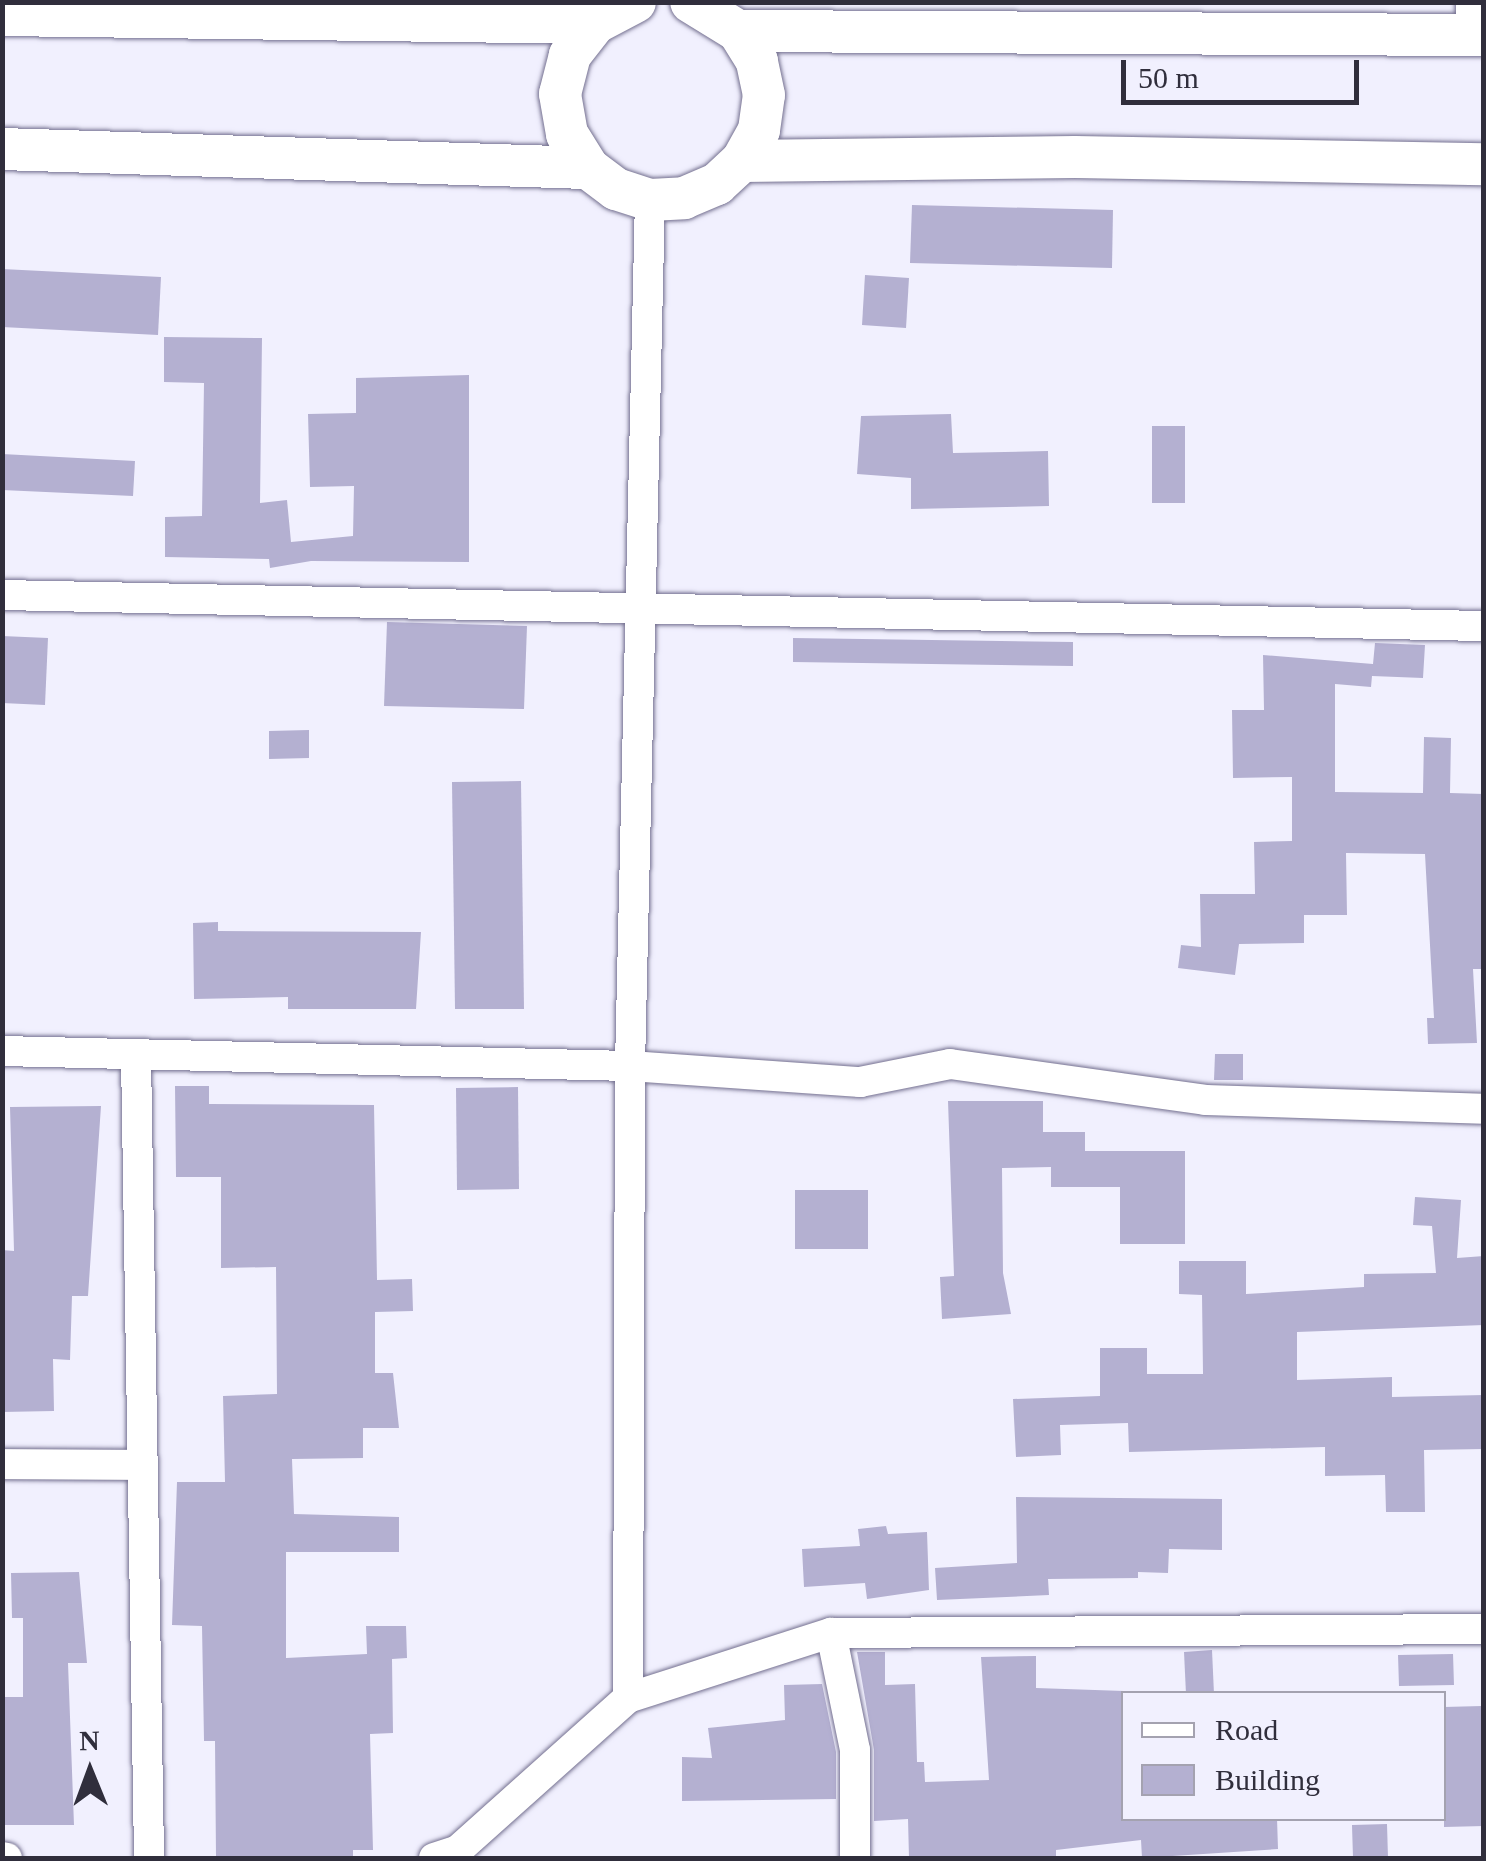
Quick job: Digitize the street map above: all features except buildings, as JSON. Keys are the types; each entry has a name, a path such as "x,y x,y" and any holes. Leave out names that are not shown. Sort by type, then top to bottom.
{"main road":[{"path":"2,15 617,9"},
{"path":"617,9 570,55 560,94 567,134 588,168 616,189 650,200 684,198 717,184 742,161 759,130 764,95 757,61 712,11"},
{"path":"712,11 1475,24"},
{"path":"2,150 588,168"},
{"path":"742,161 1075,157 1484,164"}],"street":[{"path":"628,1698 630,1066 650,200"},
{"path":"2,596 1484,626"},
{"path":"2,1052 630,1066 860,1082 950,1064 1205,1100 1484,1109"},
{"path":"136,1055 138,1466 148,1858"},
{"path":"2,1464 138,1466"},
{"path":"434,1858 458,1850 628,1698 832,1633 1484,1629"},
{"path":"832,1633 855,1750 855,1858"}]}
